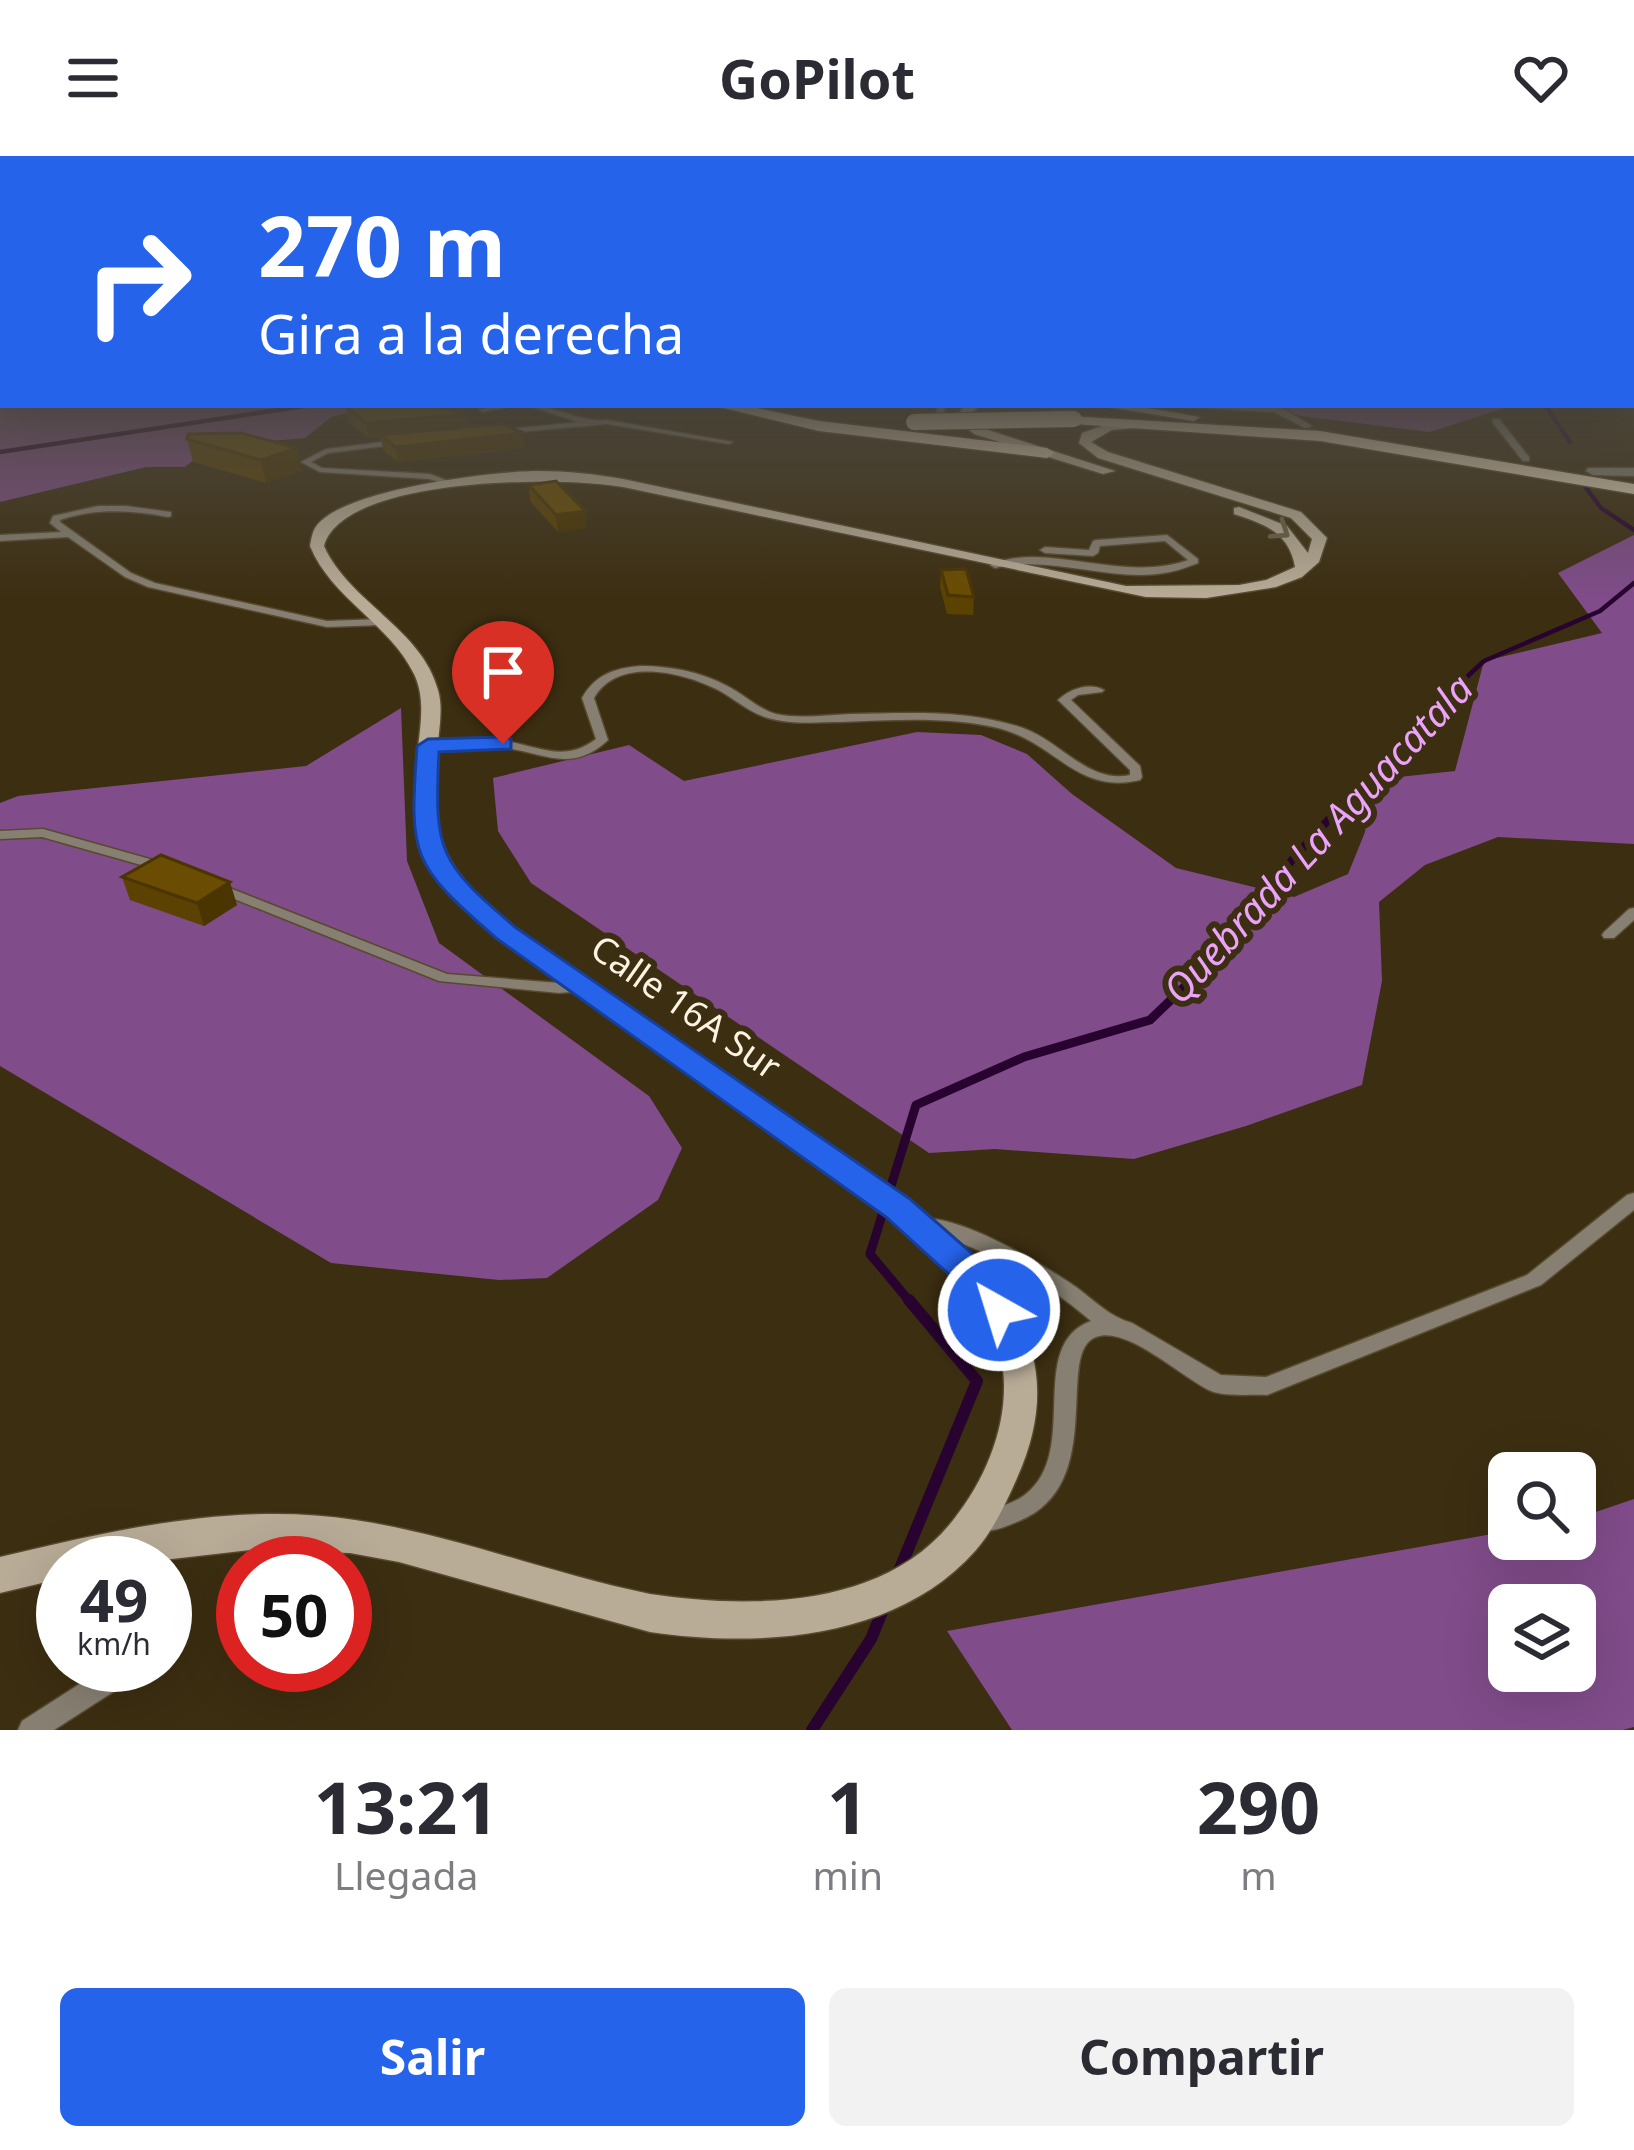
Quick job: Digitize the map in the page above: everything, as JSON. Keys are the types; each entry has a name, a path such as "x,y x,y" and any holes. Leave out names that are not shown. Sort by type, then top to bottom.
{"main road":[{"path":"1034,451 1047,453"},
{"path":"1043,451 1279,526 1297,540 1304,567"},
{"path":"1098,451 1296,515 1320,538 1317,554 1304,567"},
{"path":"1412,451 1634,489"},
{"path":"1476,451 1634,475"},
{"name":"Calle 16A Sur","path":"961,1538 1002,1478 1017,1437 1022,1398 1016,1350 999,1310 978,1280 906,1214 506,932 434,862 423,826 428,685 382,622 326,563 317,549 318,532 356,507 448,484 528,475 600,479 1086,585 1176,595 1244,590 1304,567"},
{"path":"4,1567 233,1535 329,1534 397,1544 563,1594 672,1620 742,1623 853,1605 961,1538"}],"lane":[{"path":"328,451 305,462 320,470 430,477 448,484"},
{"path":"1520,451 1526,459"},
{"path":"168,514 133,508 84,509 56,518 58,528 128,575 152,585 327,624 382,622"},
{"path":"0,538 69,534"},
{"path":"995,565 1018,560 1131,572 1195,561 1167,538 1096,543 1093,553 1045,550"},
{"path":"428,746 503,744 556,758 584,753 602,740 587,698 591,690 607,676 649,669 704,681 756,710 787,718 944,716 1002,725 1060,752 1093,778 1121,783 1136,777 1136,769 1064,700 1075,692 1099,690"},
{"path":"0,835 43,833 172,869 444,978 582,986"},
{"path":"1609,935 1634,912"},
{"path":"906,1214 991,1245 1038,1271 1112,1326 1144,1339 1218,1384 1268,1386 1534,1280 1634,1200"},
{"path":"961,1538 1040,1497 1056,1472 1066,1435 1071,1348 1087,1331 1112,1326"},
{"path":"32,1730 90,1692"}],"shaded area":[{"path":"0,451 204,451 185,467 146,467 0,502"},
{"path":"1634,535 1634,844 1498,837 1425,865 1379,902 1382,981 1362,1085 1134,1159 995,1149 929,1153 531,883 498,831 493,778 629,745 684,781 917,732 981,735 1027,754 1072,794 1176,868 1294,897 1348,874 1365,832 1371,780 1455,771 1484,661 1602,633 1558,573"},
{"path":"401,708 407,861 439,943 649,1096 682,1148 658,1200 547,1278 499,1280 331,1263 0,1066 0,803 18,796 306,766"},
{"path":"1634,1499 1634,1727 1623,1730 1012,1730 947,1631 1488,1535 1488,1560 1596,1560 1596,1512"}],"building":[{"path":"231,451 287,451 261,460"},
{"path":"556,481 585,511 556,515 529,485"},
{"path":"966,569 974,597 948,595 941,570"},
{"path":"161,855 230,882 197,903 122,877"}],"waterway":[{"name":"Quebrada La Aguacatala","path":"1584,485 1601,508 1634,530"},
{"name":"Quebrada La Aguacatala","path":"1418,722 1484,661 1600,611 1634,583"},
{"name":"Quebrada La Aguacatala","path":"1198,974 1225,948 1292,860 1420,719"},
{"name":"Quebrada La Aguacatala","path":"911,1303 870,1254 916,1105 1024,1057 1150,1020 1201,971"},
{"name":"Quebrada La Aguacatala","path":"899,1571 977,1381 909,1300"},
{"name":"Quebrada La Aguacatala","path":"812,1730 871,1639 884,1607"}],"route":[{"path":"503,744 428,746 423,826 434,862 506,932 898,1208 978,1280 999,1310"}]}
